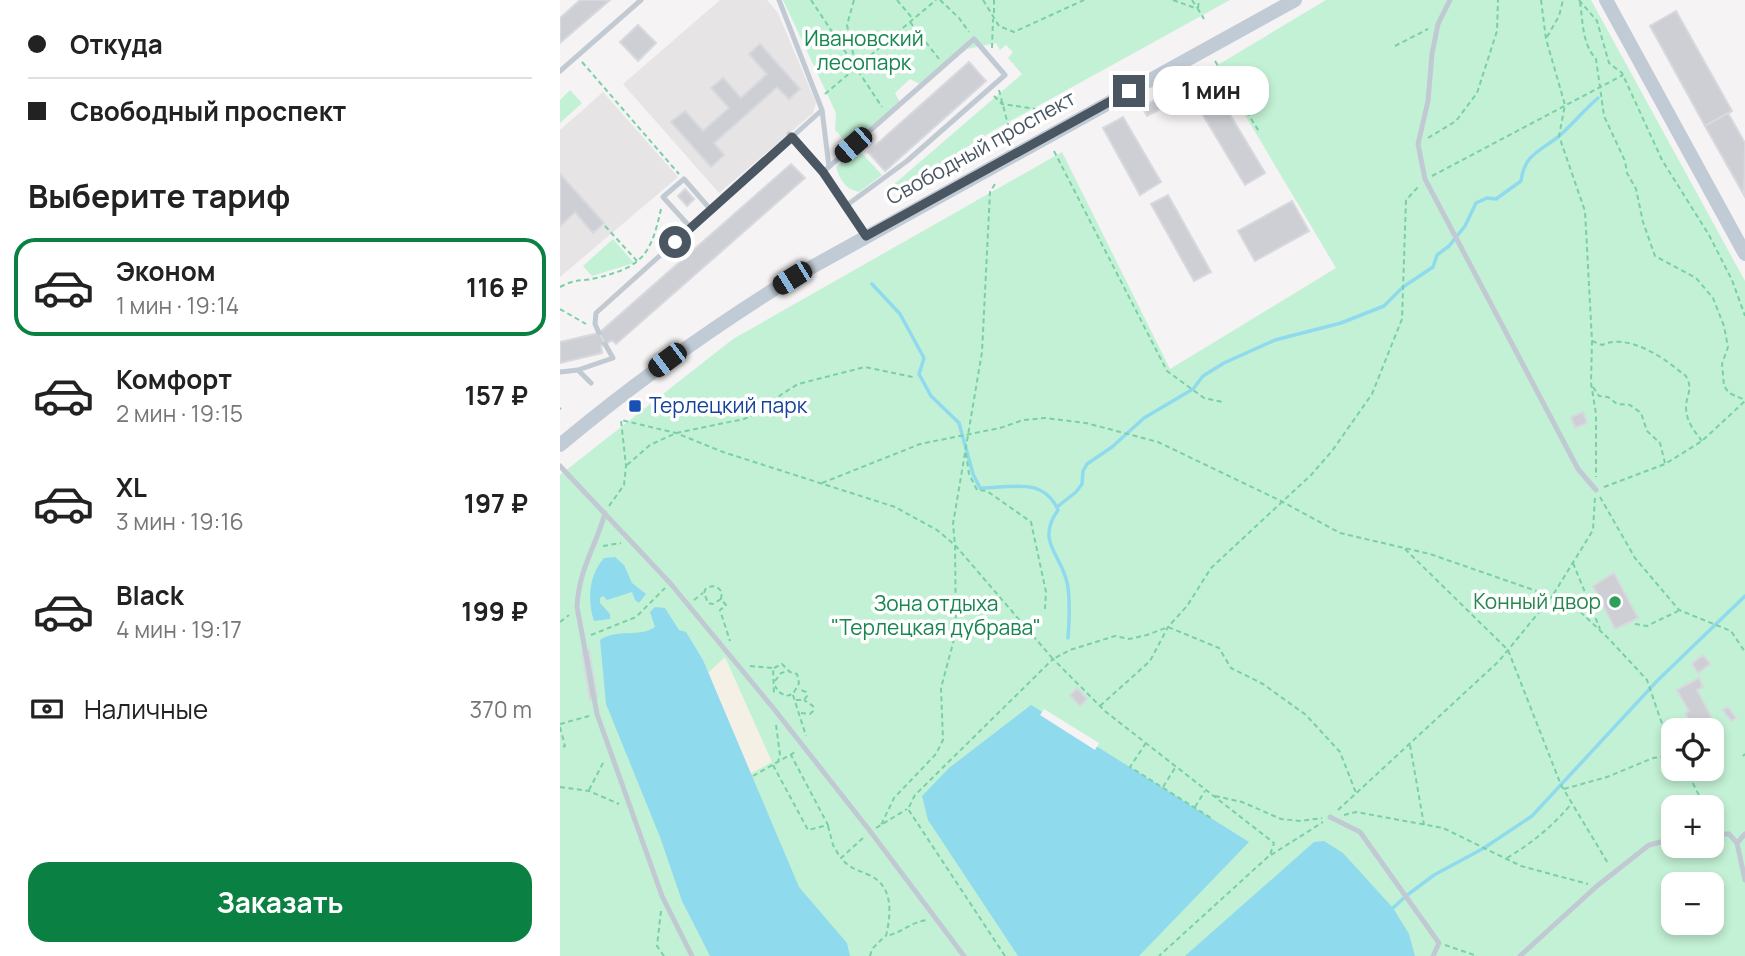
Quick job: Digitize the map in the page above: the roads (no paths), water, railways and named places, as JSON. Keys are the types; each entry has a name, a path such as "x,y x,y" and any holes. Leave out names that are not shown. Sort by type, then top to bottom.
{"main road":[{"name":"Свободный проспект","path":"560,445 624,392 719,324 866,236 1295,0"},
{"path":"1606,0 1745,254"}],"lane":[{"path":"560,71 641,0"},
{"path":"779,0 780,11 822,110 829,167"},
{"path":"1450,0 1438,24 1428,101 1418,144 1425,179 1578,469 1596,490"},
{"path":"823,172 974,39 1005,75 907,161 847,205"},
{"path":"599,333 595,324 596,313 822,110"},
{"path":"790,136 823,172 866,236"},
{"path":"691,228 663,197 684,179 711,210"},
{"path":"560,372 578,370 613,358 606,344"},
{"path":"578,370 592,383"},
{"path":"560,466 670,583 738,665 870,831 964,956"},
{"path":"605,513 579,582 577,607 597,714 662,896 692,956"},
{"path":"1331,817 1360,832 1439,943 1433,956"},
{"path":"1724,834 1729,834 1737,843 1745,880"},
{"path":"1737,843 1745,834"},
{"path":"1520,956 1597,886 1649,845 1661,842"}],"water":[{"path":"615,557 624,565 632,583 646,594 639,603 632,592 607,600 603,596 600,603 610,614 610,619 594,621 590,604 592,580 604,558"},
{"path":"655,607 665,608 679,630 686,632 703,660 799,887 847,943 850,956 710,956 682,901 660,837 606,704 600,640 614,634 642,632 655,627 650,612"},
{"path":"1031,705 1249,842 1139,956 1018,956 928,820 922,796 949,768"},
{"path":"1324,841 1343,853 1393,908 1409,934 1415,956 1185,956 1314,842"}],"waterway":[{"path":"1057,507 1082,484 1083,471 1087,464 1112,447 1144,418 1193,389 1203,376 1224,363 1275,340 1341,323 1384,306 1403,287 1433,267 1437,255 1449,246 1465,226 1476,203 1487,198 1496,199 1521,181 1529,159 1558,137 1598,98"},
{"path":"872,284 900,314 924,358 919,374 931,396 959,423 973,474 980,488 1025,486 1044,492 1052,499 1058,510 1049,530 1049,539 1067,582 1068,638"},
{"path":"1393,908 1434,875 1484,848 1532,816 1657,681 1745,596"}],"place":[{"name":"Терлецкий парк","path":"635,406"},
{"name":"Конный двор","path":"1615,602"}],"park label":[{"name":"Ивановский лесопарк","path":"864,51"},
{"name":"Зона отдыха \"Терлецкая дубрава\"","path":"936,616"}]}
